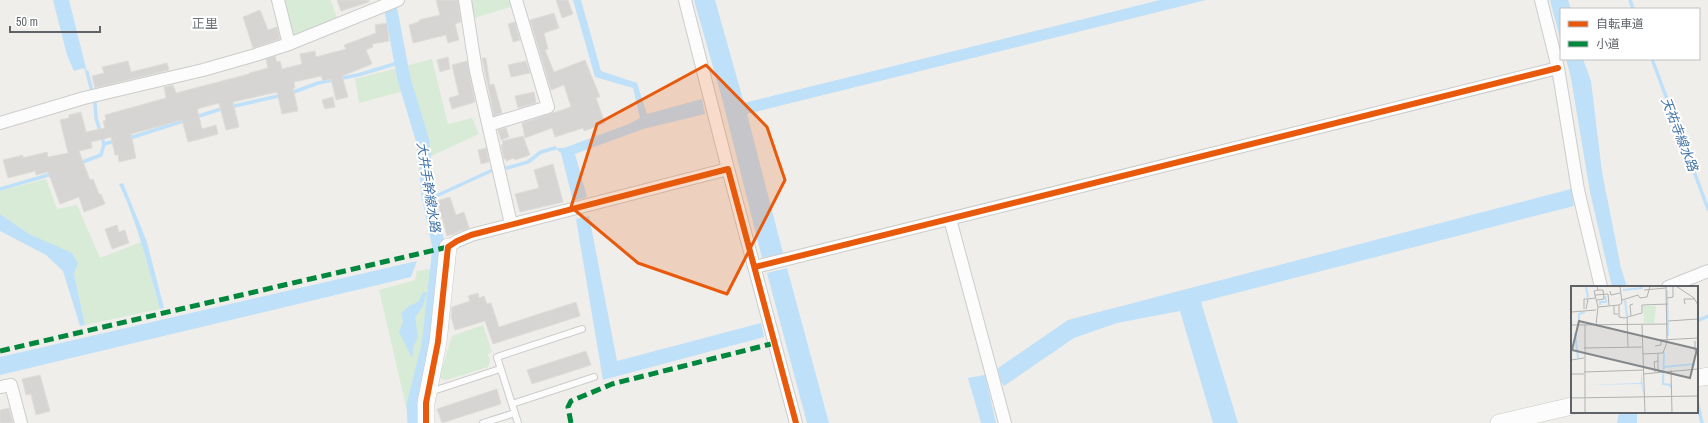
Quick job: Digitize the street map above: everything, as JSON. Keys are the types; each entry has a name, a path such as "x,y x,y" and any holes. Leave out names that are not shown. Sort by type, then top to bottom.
{"street":[{"path":"278,0 289,44"},
{"path":"465,0 476,71 511,224"},
{"path":"489,125 548,107 516,0"},
{"path":"685,0 728,169 796,423"},
{"path":"1541,0 1558,68 1578,190 1601,286"},
{"path":"0,122 93,96 203,70 252,56 289,44 393,2"},
{"path":"755,267 1558,68"},
{"path":"426,423 426,403 438,342 448,247 470,235 728,169"},
{"path":"950,219 1005,423"},
{"path":"1670,286 1708,270"},
{"path":"1698,378 1708,376"},
{"path":"0,387 11,385 21,423"},
{"path":"1499,423 1571,406"}],"lane":[{"path":"518,423 496,357 582,329"},
{"path":"428,392 500,369"},
{"path":"512,404 594,377"},
{"path":"482,423 515,412"}],"highlighted area":[{"path":"706,65 767,127 785,180 727,294 638,263 571,207 597,124"}],"green space":[{"path":"281,0 331,0 337,19 291,39"},
{"path":"470,0 512,0 514,6 474,18"},
{"path":"432,59 448,124 472,118 479,134 427,158 426,142 411,89 359,103 355,79"},
{"path":"46,179 57,209 77,205 100,258 141,242 160,309 85,325 74,274 72,254 29,234 0,214 0,191"},
{"path":"435,268 424,348 408,415 379,290 415,280 417,271"},
{"path":"483,325 492,352 488,354 490,362 488,367 446,380 439,378 452,336"}],"water":[{"path":"53,0 69,0 87,72 83,68 74,71 67,55"},
{"path":"573,0 581,0 601,71 637,83 647,114 702,99 705,114 643,129 575,154 587,197 573,201 561,153 555,148 564,148 629,124 640,118 633,88 595,77"},
{"path":"694,0 715,0 744,103 1160,0 1206,0 747,114 783,253 762,258 723,102"},
{"path":"1550,0 1568,0 1571,8 1560,8 1560,38"},
{"path":"1566,60 1583,60 1591,81 1602,172 1621,268 1627,286 1612,286 1590,192 1571,78"},
{"path":"123,183 147,242 164,308 160,309 132,214 119,184"},
{"path":"1571,189 1574,206 1201,302 1238,423 1213,423 1180,311 1117,323 1074,338 1004,386 1000,379 998,368 1068,320"},
{"path":"0,214 29,234 72,253 78,263 74,274 85,325 80,326 63,271 46,255 0,231"},
{"path":"589,216 617,361 761,323 764,337 603,380 576,219"},
{"path":"417,261 411,277 0,375 0,357"},
{"path":"787,268 829,423 807,423 767,273"},
{"path":"423,292 427,293 422,308 415,317 418,337 414,345 412,358 399,332 403,321 401,313 409,306 418,302"},
{"path":"985,375 996,423 981,423 968,378"},
{"path":"1619,413 1637,413 1637,423 1617,423"}],"building":[{"path":"337,0 369,0 369,2 341,11"},
{"path":"436,0 458,0 461,22 455,24 459,40 448,43 446,35 413,43 409,25 419,22 419,20 440,15"},
{"path":"556,0 568,0 573,14 562,18"},
{"path":"260,10 268,30 277,27 280,39 253,48 243,17"},
{"path":"554,13 559,28 544,33 548,49 545,50 554,72 585,60 600,97 596,98 605,123 584,131 583,128 555,137 552,128 525,138 522,123 571,107 564,85 551,90 530,20"},
{"path":"515,22 520,40 513,42 508,24"},
{"path":"387,23 389,41 372,44 373,47 366,50 372,64 342,76 348,97 336,100 331,79 323,81 321,76 294,82 295,88 293,88 298,111 282,114 277,92 233,102 239,127 226,130 219,103 197,109 202,129 216,125 218,134 188,142 182,120 131,134 136,158 119,162 118,155 115,155 111,137 91,142 92,148 79,151 90,180 93,179 105,204 84,212 79,197 60,204 48,172 36,175 35,171 8,178 3,160 23,155 23,158 47,152 48,157 68,153 60,120 69,118 69,115 81,112 86,132 105,128 103,121 106,120 105,115 166,98 164,87 173,85 176,93 249,74 268,68 266,59 275,56 277,62 280,61 282,69 302,64 300,54 315,51 316,57 346,49 344,45 376,33 375,25"},
{"path":"448,57 450,69 440,72 437,60"},
{"path":"482,58 486,58 490,85 494,84 502,113 494,116"},
{"path":"128,61 131,72 167,63 169,70 95,88 92,76 104,73 102,67"},
{"path":"467,61 475,102 452,109 449,98 459,95 452,65"},
{"path":"526,61 530,73 511,77 508,65"},
{"path":"534,92 536,103 518,108 515,96"},
{"path":"333,97 335,107 325,109 322,100"},
{"path":"506,128 509,137 501,140 498,130"},
{"path":"523,136 530,155 515,160 514,158 506,161 506,159 504,159 501,145 503,144 502,141"},
{"path":"486,148 489,162 481,164 478,150"},
{"path":"553,164 563,202 520,212 515,194 539,188 534,170"},
{"path":"450,197 456,215 464,212 469,228 447,236 437,201"},
{"path":"117,225 119,232 125,230 129,243 112,249 105,229"},
{"path":"478,293 479,298 484,296 487,304 491,303 499,327 576,302 580,316 493,344 485,321 455,330 451,316 452,307 470,301 468,296"},
{"path":"586,351 591,365 532,384 527,370"},
{"path":"40,375 50,411 36,415 31,394 26,395 22,379"},
{"path":"497,389 501,404 442,423 437,409"},
{"path":"9,408 13,423 0,423 0,410"}],"waterway":[{"name":"大井手幹線水路","path":"389,0 404,79 423,142 428,196 439,248 428,345 413,405 414,423"},
{"name":"天祐寺線水路","path":"1630,0 1633,8"},
{"name":"天祐寺線水路","path":"1652,60 1708,209"},
{"path":"291,93 318,83 358,75 401,62"},
{"path":"87,72 95,103 96,118 104,144"},
{"path":"230,107 283,95"},
{"path":"196,117 224,108"},
{"path":"127,139 186,120"},
{"path":"80,163 101,155 104,144 115,141"},
{"path":"507,168 528,162 541,152 555,148"},
{"path":"436,196 495,169"},
{"path":"0,189 52,174"},
{"name":"天祐寺線水路","path":"1698,321 1708,316"},
{"name":"天祐寺線水路","path":"1698,405 1702,423"}],"marked path":[{"path":"0,351 448,247"},
{"path":"571,423 568,407 571,401 612,384 775,343"}],"cycle path":[{"path":"755,267 1558,68"},
{"path":"426,423 426,403 438,342 448,247 471,235 728,169 796,423"}],"district":[{"name":"正里","path":"205,23"}]}
